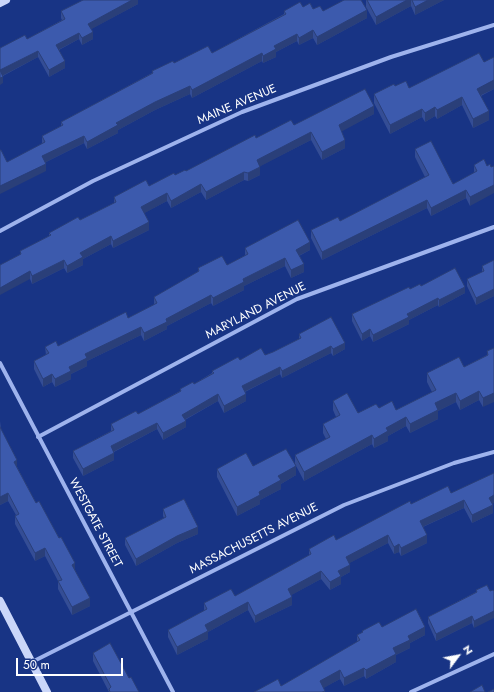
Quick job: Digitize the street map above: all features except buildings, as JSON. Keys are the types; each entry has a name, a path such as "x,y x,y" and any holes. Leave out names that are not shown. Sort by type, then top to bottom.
{"main road":[{"path":"0,3 6,0"},
{"path":"0,601 47,692"}],"street":[{"name":"MAINE AVENUE","path":"0,231 93,181 242,112 391,57 494,25"},
{"name":"MARYLAND AVENUE","path":"38,437 297,299 494,227"},
{"name":"WESTGATE STREET","path":"0,364 173,692"},
{"name":"MASSACHUSETTS AVENUE","path":"32,662 344,505 454,464 494,452"},
{"path":"411,692 494,654"}]}
